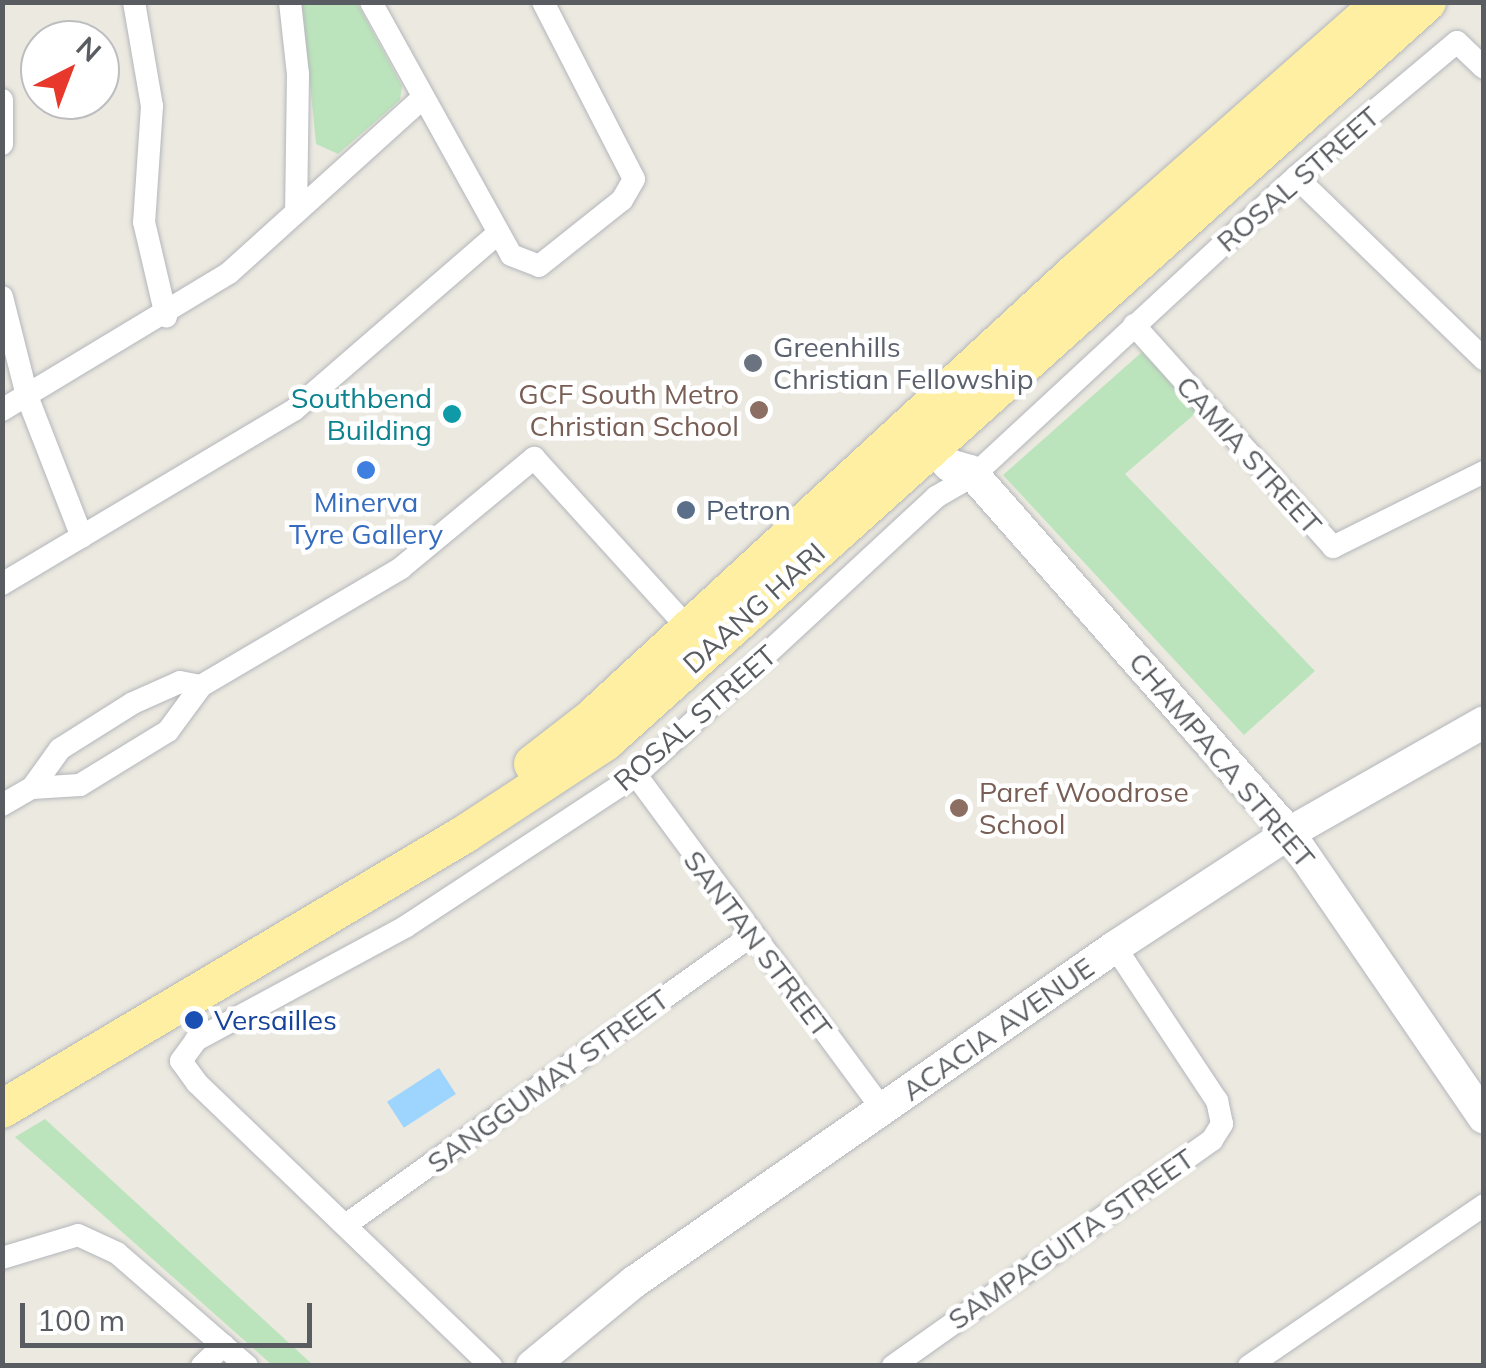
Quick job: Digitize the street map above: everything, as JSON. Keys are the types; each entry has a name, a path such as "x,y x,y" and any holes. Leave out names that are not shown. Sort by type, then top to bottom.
{"main road":[{"name":"DAANG HARI","path":"2,1080 537,762 689,629 948,446 1382,2"},
{"name":"DAANG HARI","path":"2,1109 482,824 605,742 948,446 1428,2"}],"street":[{"path":"134,2 152,106 144,222 166,316"},
{"path":"290,2 298,74 296,212"},
{"path":"371,2 498,233 522,264 539,266 622,200 634,179 626,154 543,2"},
{"name":"ROSAL STREET","path":"491,1366 182,1061 196,1040 404,927 636,776 936,497 948,446 1134,325 1296,177 1457,42 1484,68"},
{"path":"2,410 166,316 229,273 423,98"},
{"path":"2,100 2,144"},
{"path":"1296,177 1484,358"},
{"path":"2,584 294,410 498,233"},
{"path":"2,297 27,396 82,537"},
{"name":"CAMIA STREET","path":"1134,325 1333,547 1484,472"},
{"name":"CHAMPACA STREET","path":"948,446 1289,833 1484,1118"},
{"path":"32,788 80,785 168,730 201,686 401,568 534,458 689,629"},
{"path":"2,805 32,788 60,749 107,719 156,690 180,682 201,686"},
{"path":"107,719 136,726 129,755"},
{"path":"107,719 99,748 129,755"},
{"name":"ACACIA AVENUE","path":"532,1366 634,1282 1115,947 1289,833 1484,722"},
{"name":"SANTAN STREET","path":"636,776 750,937 884,1110"},
{"name":"SANGGUMAY STREET","path":"347,1224 750,937"},
{"name":"SAMPAGUITA STREET","path":"893,1366 1212,1140 1222,1124 1216,1101 1115,947"},
{"path":"1250,1366 1484,1205"},
{"path":"2,1258 78,1234 118,1253 247,1366"},
{"path":"202,1366 224,1345"}],"green space":[{"path":"302,3 357,3 402,86 400,100 338,154 316,144"},
{"path":"1142,352 1197,412 1125,474 1315,671 1244,735 1003,475"},
{"path":"45,1119 313,1365 272,1365 15,1137"}],"water":[{"path":"439,1068 456,1094 404,1128 387,1102"}],"place":[{"name":"Greenhills Christian Fellowship","path":"753,363"},
{"name":"GCF South Metro Christian School","path":"759,410"},
{"name":"Southbend Building","path":"452,414"},
{"name":"Minerva Tyre Gallery","path":"366,470"},
{"name":"Petron","path":"686,510"},
{"name":"Paref Woodrose School","path":"959,808"},
{"name":"Versailles","path":"194,1020"}]}
